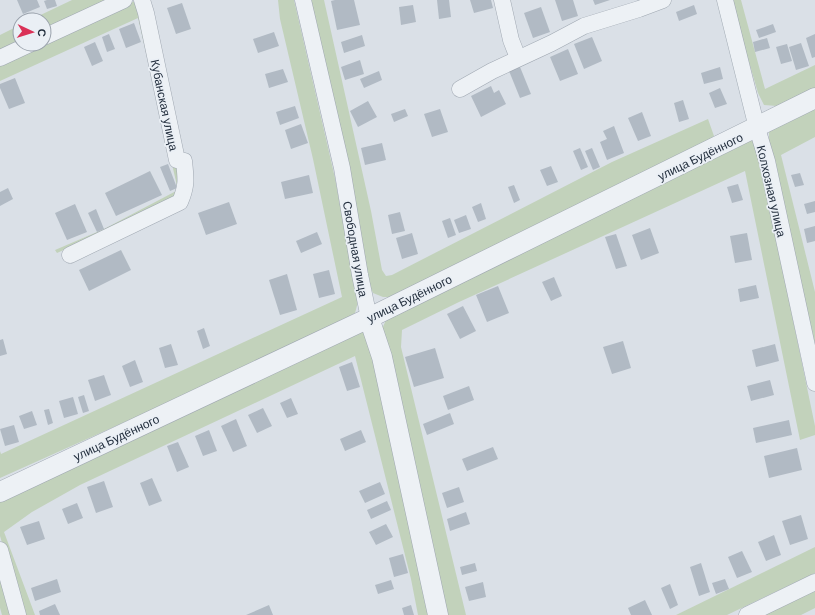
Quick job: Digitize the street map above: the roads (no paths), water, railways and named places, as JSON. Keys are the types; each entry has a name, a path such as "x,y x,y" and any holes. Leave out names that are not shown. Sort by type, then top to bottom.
{"street":[{"path":"52,34 124,0"},
{"name":"Кубанская улица","path":"70,255 180,202 185,190 187,180 184,161 177,160 142,0"},
{"name":"Свободная улица","path":"303,0 342,168 369,318 382,357 438,615"},
{"path":"502,0 511,40 518,58"},
{"path":"460,89 518,58 552,44 584,26 663,0"},
{"name":"Колхозная улица","path":"725,0 757,128 767,161 815,383"},
{"path":"0,58 13,52"},
{"name":"улица Будённого","path":"0,492 369,318 757,128 815,98"},
{"path":"0,550 18,615"},
{"path":"747,615 815,582"}]}
